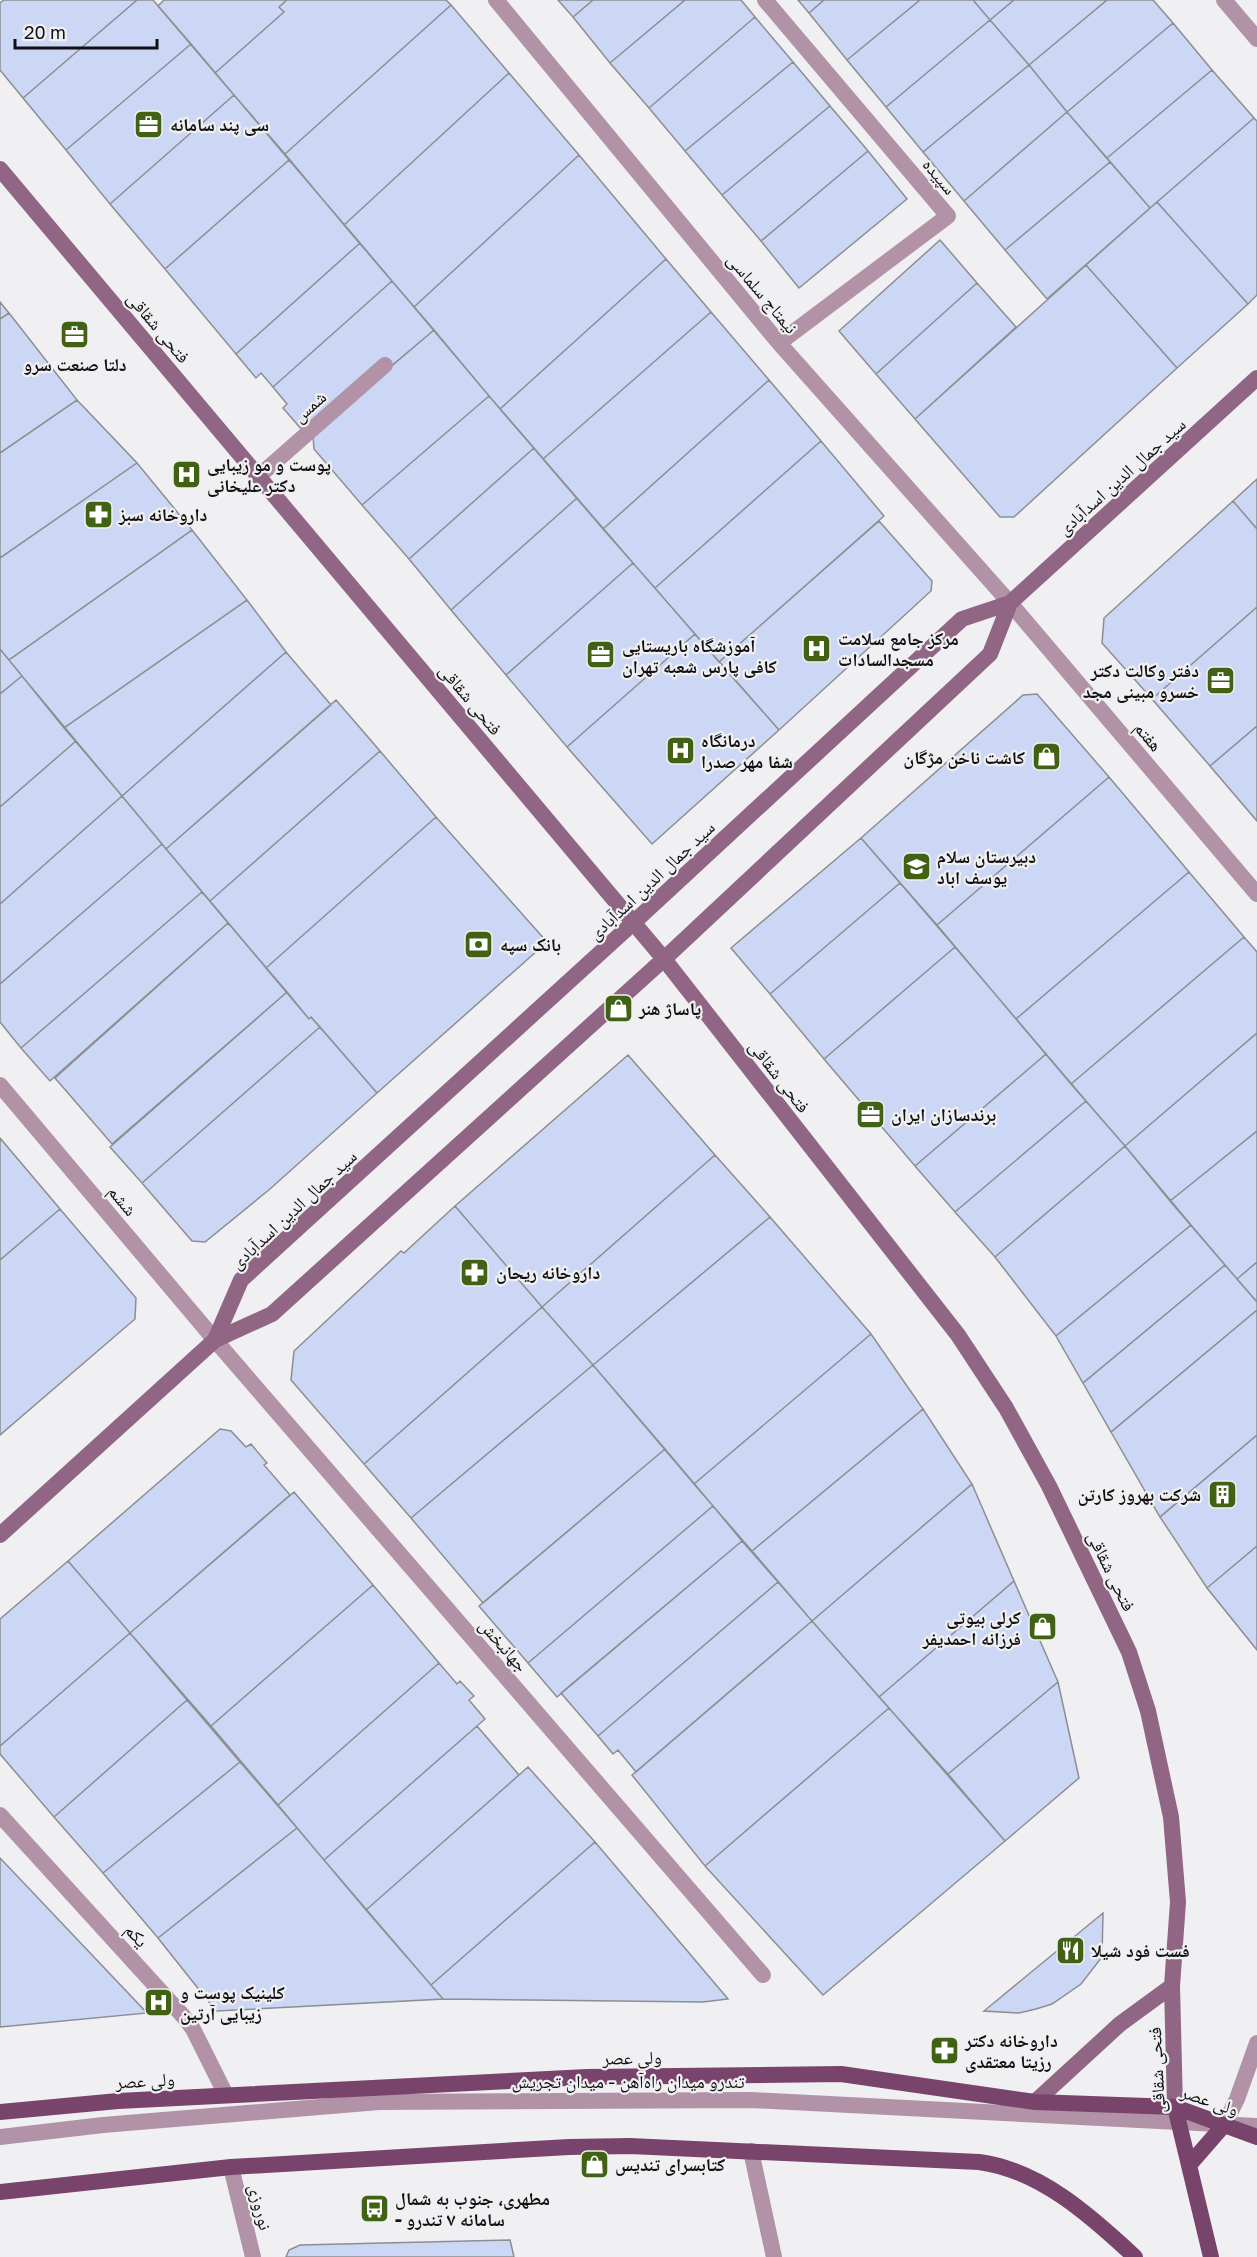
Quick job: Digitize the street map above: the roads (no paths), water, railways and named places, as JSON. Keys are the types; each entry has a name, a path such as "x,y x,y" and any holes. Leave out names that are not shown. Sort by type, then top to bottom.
{"main road":[{"name":"فتحی شقاقی","path":"0,170 260,476 664,959 958,1335 1006,1408 1049,1485 1129,1652 1148,1711 1171,1817 1175,1858 1178,1902 1172,1986 1177,2114 1211,2257"},
{"name":"سید جمال الدین اسدآبادی","path":"215,1340 241,1280 962,619 1011,603 1257,378"},
{"name":"سید جمال الدین اسدآبادی","path":"0,1535 215,1340 272,1314 664,959 990,654 1011,603"},
{"path":"1035,2102 1120,2024 1172,1986"},
{"name":"ولی عصر","path":"0,2112 118,2101 587,2077 841,2074 1035,2102 1177,2114 1224,2125 1257,2138"},
{"path":"1190,2164 1224,2125"},
{"path":"0,2192 231,2167 570,2147 630,2146 751,2151 999,2165 1032,2177 1053,2190 1135,2257"}],"street":[{"name":"نیمتاج سلماسی","path":"496,0 779,343 1011,603"},
{"name":"سپیده","path":"765,0 948,216 779,343"},
{"path":"1224,0 1257,39"},
{"name":"شمس","path":"260,476 385,365"},
{"name":"هفتم","path":"1011,603 1257,894"},
{"name":"ششم","path":"0,1085 215,1340"},
{"name":"جهانبخش","path":"215,1340 763,1975"},
{"name":"یکم","path":"0,1815 184,2017 193,2029 226,2095"},
{"path":"1257,2043 1237,2099 1224,2125 1257,2126"},
{"name":"تندرو میدان راه‌آهن - میدان تجریش","path":"0,2137 103,2125 379,2102 751,2100 1177,2114"},
{"path":"751,2151 774,2257"},
{"name":"نوروزی","path":"231,2167 253,2257"}],"place":[{"name":"سی پند سامانه","path":"149,124"},
{"name":"دلتا صنعت سرو","path":"75,335"},
{"name":"پوست و مو زیبایی دکتر علیخانی","path":"186,474"},
{"name":"داروخانه سبز","path":"98,514"},
{"name":"مرکز جامع سلامت مسجدالسادات","path":"817,648"},
{"name":"آموزشگاه باریستایی کافی پارس شعبه تهران","path":"601,655"},
{"name":"دفتر وکالت دکتر خسرو مبینی مجد","path":"1220,680"},
{"name":"درمانگاه شفا مهر صدرا","path":"680,750"},
{"name":"کاشت ناخن مژگان","path":"1046,757"},
{"name":"دبیرستان سلام یوسف اباد","path":"916,866"},
{"name":"بانک سپه","path":"479,944"},
{"name":"پاساژ هنر","path":"618,1008"},
{"name":"برندسازان ایران","path":"870,1114"},
{"name":"داروخانه ریحان","path":"475,1272"},
{"name":"شرکت بهروز کارتن","path":"1222,1494"},
{"name":"کرلی بیوتی فرزانه احمدیفر","path":"1042,1627"},
{"name":"فست فود شیلا","path":"1070,1950"},
{"name":"کلینیک پوست و زیبایی آرتین","path":"159,2002"},
{"name":"داروخانه دکتر رزیتا معتقدی","path":"944,2050"},
{"name":"کتابسرای تندیس","path":"594,2164"},
{"name":"مطهری، جنوب به شمال - سامانه ۷ تندرو","path":"374,2208"}]}
